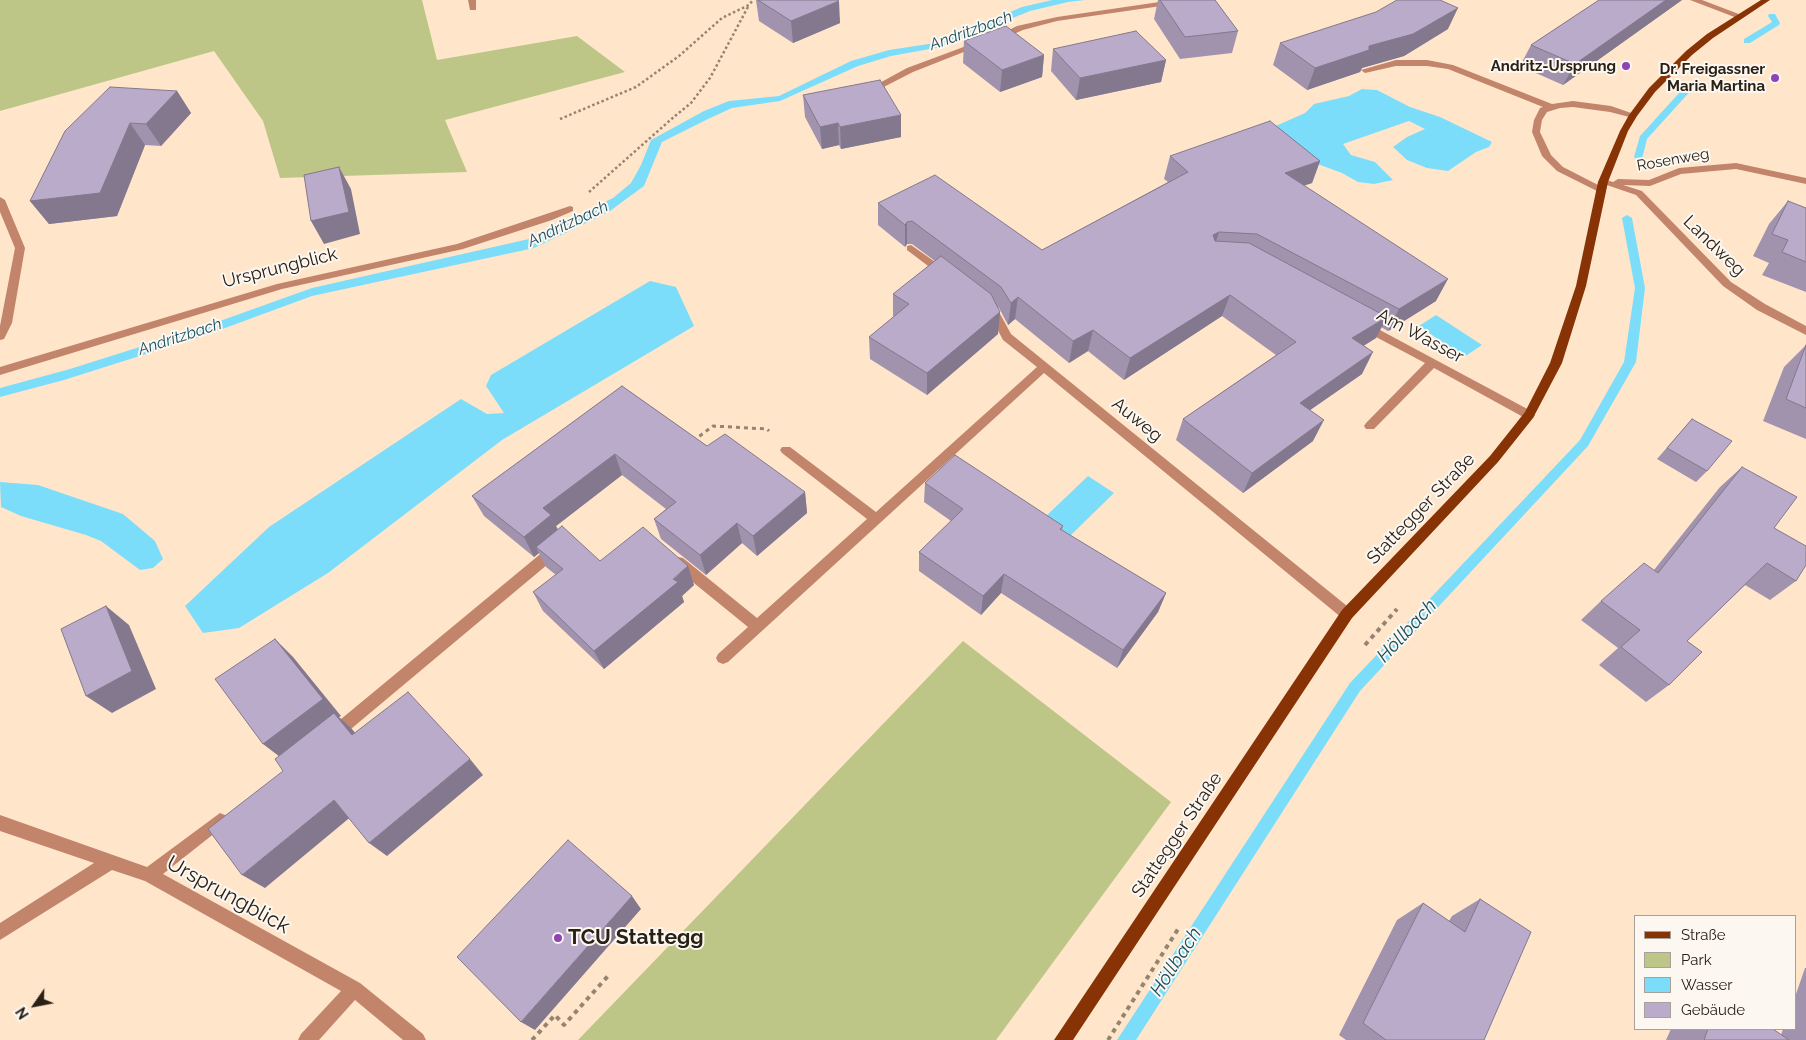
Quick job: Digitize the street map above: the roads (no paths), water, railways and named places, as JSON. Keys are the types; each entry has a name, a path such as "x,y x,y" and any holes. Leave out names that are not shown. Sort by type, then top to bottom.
{"main road":[{"name":"Stattegger Straße","path":"1063,1040 1347,614 1494,460 1529,415 1556,363 1582,286 1602,186 1624,131 1633,115 1652,90 1689,53 1740,16 1766,0"}],"street":[{"path":"862,94 910,70 1020,28 1084,14 1189,0"},
{"path":"1694,0 1740,16"},
{"path":"1365,70 1396,63 1427,63 1450,67 1551,107 1573,104 1611,109 1633,115"},
{"name":"Landweg","path":"1551,107 1543,110 1538,120 1536,132 1547,156 1560,170 1602,186 1639,194 1727,284 1761,307 1806,331"},
{"name":"Rosenweg","path":"1602,186 1650,183 1679,171 1736,166 1806,181"},
{"path":"0,200 20,248 7,323 0,336"},
{"name":"Ursprungblick","path":"0,371 281,286 459,248 549,218 570,209"},
{"path":"912,248 956,283"},
{"name":"Auweg","path":"979,301 994,312 1007,337 1347,614"},
{"name":"Am Wasser","path":"1352,319 1529,415"},
{"path":"1370,426 1433,362"},
{"path":"723,658 1044,367"},
{"path":"786,450 876,519"},
{"path":"320,744 567,540"},
{"path":"671,557 758,627"},
{"path":"149,875 234,810"},
{"name":"Ursprungblick","path":"0,823 149,875 354,989 417,1040"},
{"path":"0,932 110,862"},
{"path":"307,1040 354,989"}],"water":[{"name":"Andritzbach","path":"1052,0 1085,0 1030,11 941,47 891,56 858,66 780,101 732,108 708,119 662,142 644,186 609,212 534,248 312,296 206,335 64,380 0,397 0,388 70,369 206,326 312,288 529,239 613,198 631,183 651,140 704,111 729,101 779,96 851,61 889,50 935,43 1022,7"},
{"path":"1362,89 1377,90 1410,107 1440,117 1492,142 1489,147 1476,152 1448,171 1427,168 1407,160 1393,147 1407,137 1425,129 1409,121 1343,144 1351,155 1375,162 1393,180 1374,184 1358,182 1342,173 1304,159 1260,133 1305,113 1314,104 1349,96"},
{"path":"650,281 676,287 694,326 502,440 328,573 239,628 203,633 185,606 269,527 461,399 487,414 504,413 486,386 491,375"},
{"path":"1436,315 1482,345 1464,357 1419,326"},
{"path":"1088,476 1114,493 1070,536 1044,518"},
{"path":"0,482 38,485 123,514 155,541 163,559 153,568 140,570 101,541 21,516 1,507"}],"waterway":[{"name":"Höllbach","path":"1747,41 1776,23 1772,16"},
{"name":"Höllbach","path":"1639,157 1643,138 1692,84"},
{"name":"Höllbach","path":"1126,1040 1355,687 1584,443 1630,362 1640,288 1627,218"}],"place":[{"name":"Andritz-Ursprung","path":"1626,66"},
{"name":"Dr. Freigassner Maria Martina","path":"1775,78"},
{"name":"TCU Stattegg","path":"558,938"}]}
